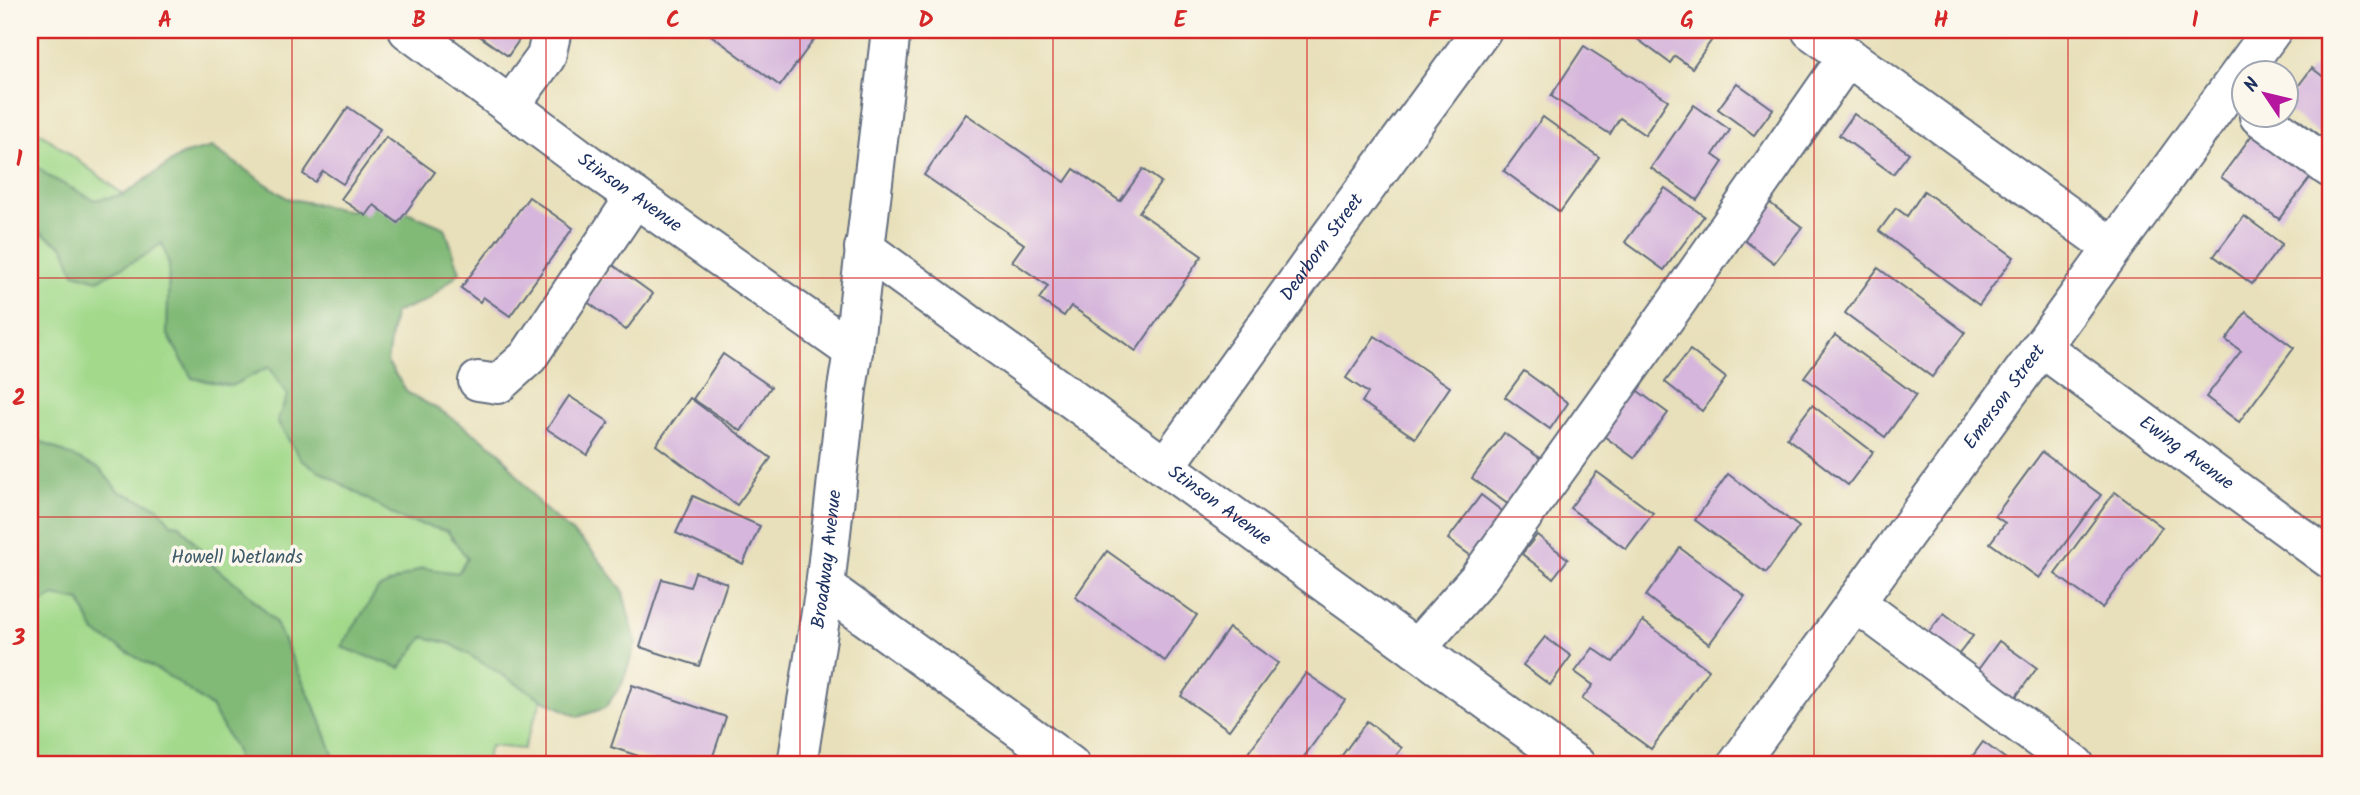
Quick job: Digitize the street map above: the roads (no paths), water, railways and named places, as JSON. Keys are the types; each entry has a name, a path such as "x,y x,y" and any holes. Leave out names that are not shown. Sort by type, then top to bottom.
{"street":[{"name":"Stinson Avenue","path":"408,30 635,197 853,351"},
{"path":"510,106 546,57 552,30"},
{"path":"864,248 891,30"},
{"name":"Dearborn Street","path":"1165,467 1482,30"},
{"path":"1811,30 2113,248"},
{"name":"Emerson Street","path":"2256,60 2272,30"},
{"path":"1416,649 1478,579 1678,300 1848,56"},
{"name":"Emerson Street","path":"1737,765 2113,248 2230,105"},
{"path":"2278,130 2330,168"},
{"path":"478,381 498,384 528,357 635,197"},
{"name":"Stinson Avenue","path":"864,248 1576,765"},
{"name":"Broadway Avenue","path":"797,765 825,587 864,248"},
{"name":"Ewing Avenue","path":"2041,347 2330,559"},
{"path":"825,587 1070,765"},
{"path":"1855,602 2075,765"}],"park label":[{"name":"Howell Wetlands","path":"237,558"}]}
